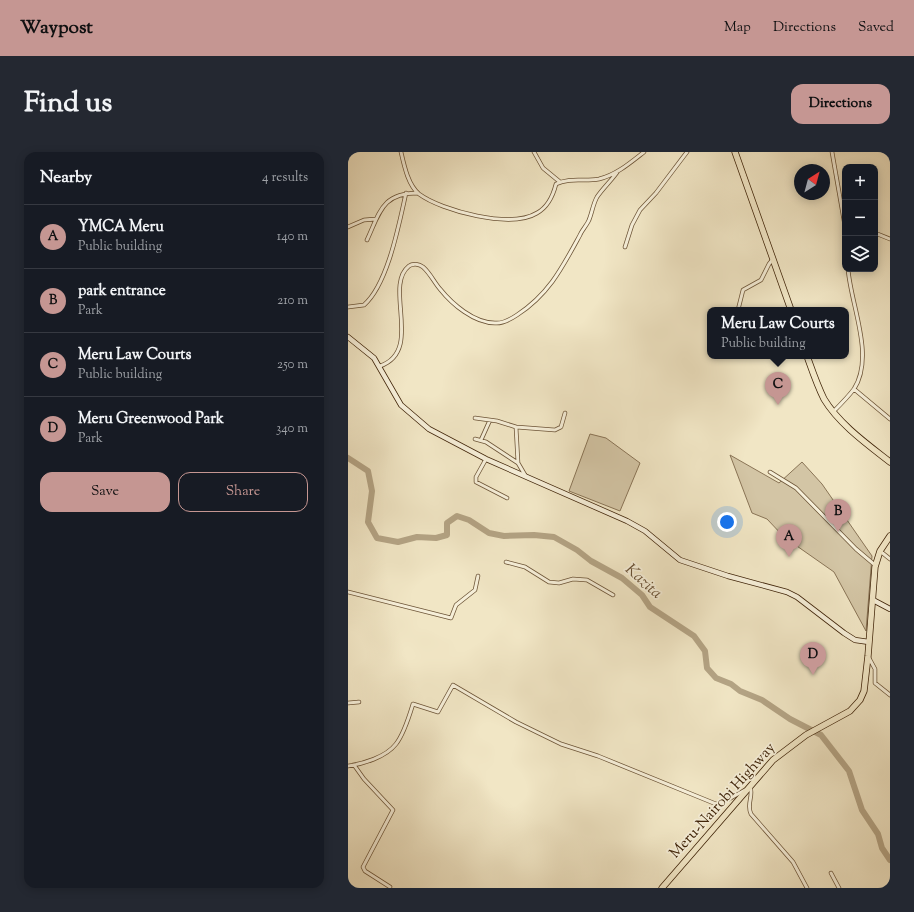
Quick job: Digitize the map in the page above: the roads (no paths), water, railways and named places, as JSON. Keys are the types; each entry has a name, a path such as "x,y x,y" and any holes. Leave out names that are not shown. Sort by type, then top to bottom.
{"highway":[{"path":"735,152 790,307"},
{"path":"808,359 823,397 833,412 845,425 890,462"},
{"path":"868,656 875,565 880,551 890,536"},
{"name":"Meru-Nairobi Highway","path":"662,888 773,760 806,735 850,711 860,700 864,691 868,656"}],"street":[{"path":"401,152 408,176 418,193"},
{"path":"534,152 543,168 560,182"},
{"path":"366,240 385,203 396,196 406,193 418,193 461,212 491,218 520,219 536,214 542,209 551,199 556,184 567,179 582,181 598,179 618,171 644,152"},
{"path":"625,247 632,225 640,210 656,193 687,152"},
{"path":"832,152 842,209"},
{"path":"380,366 389,362 400,348 400,288 403,274 408,266 415,264 422,267 447,297 474,317 488,323 497,324 509,320 532,305 547,290 560,272 588,222 598,196 618,171"},
{"path":"348,307 364,305 380,283 391,252 406,193"},
{"path":"348,227 364,220 376,219"},
{"path":"878,234 890,239"},
{"path":"739,307 743,290 761,280 773,259"},
{"path":"833,412 854,389 863,368 863,356 849,272"},
{"path":"348,337 371,355 380,366 394,396 406,412 440,437 526,477 627,521 645,532 680,560 728,576 787,592 797,597 855,640 869,642"},
{"path":"854,389 890,419"},
{"path":"474,418 490,420 516,427 555,430 561,427 565,413"},
{"path":"481,440 490,420"},
{"path":"516,427 518,463 526,477"},
{"path":"475,438 481,440 518,463"},
{"path":"486,459 476,477 476,482 507,498"},
{"path":"770,472 796,488 856,549 875,565"},
{"path":"880,551 890,560"},
{"path":"506,562 525,568 549,582 559,583 573,579 587,580 614,595"},
{"path":"348,592 451,618 456,605 475,590 478,576"},
{"path":"873,600 890,609"},
{"path":"868,656 875,670 876,683 890,695"},
{"path":"348,766 354,766 380,756 396,744 413,704 438,712 453,685 504,715 560,744 598,756 716,804 722,803 748,788 752,793 748,804 752,814 793,862 807,888"},
{"path":"348,703 359,702"},
{"path":"354,766 393,810 364,868 390,887"},
{"path":"831,873 839,888"}],"waterway":[{"name":"Kazita","path":"348,458 368,471 372,491 368,522 377,538 398,542 417,537 436,538 447,535 447,523 457,516 469,520 489,533 504,536 534,535 554,537 577,550 591,561 622,578 642,595 650,607 694,636 705,651 707,668 716,678 731,684 740,691 762,700 790,719 821,735 849,771 862,810 878,834 882,848 890,860"}],"place":[{"name":"Meru Law Courts","path":"778,405"},
{"name":"park entrance","path":"838,532"},
{"name":"YMCA Meru","path":"789,557"},
{"name":"Meru Greenwood Park","path":"813,675"}]}
